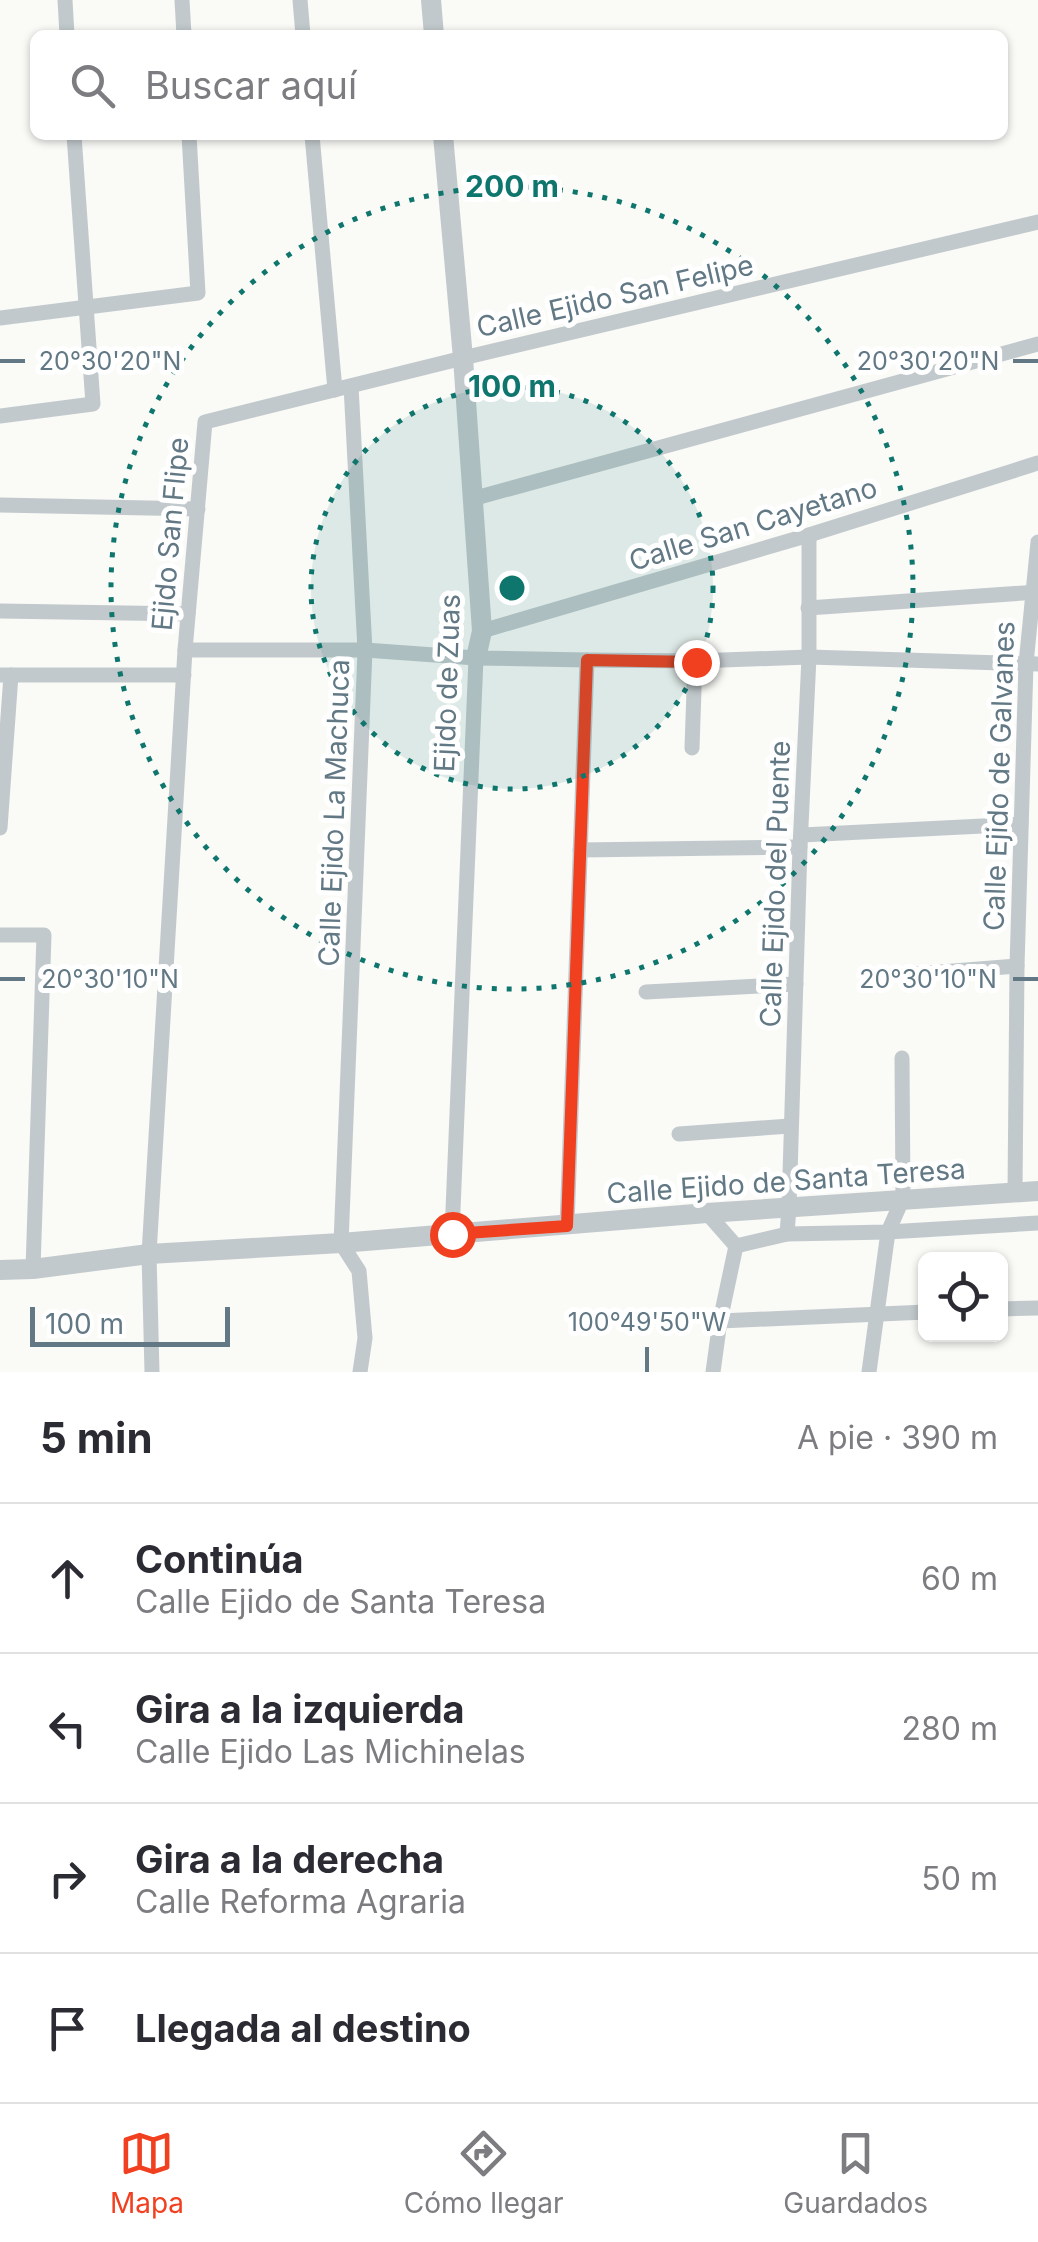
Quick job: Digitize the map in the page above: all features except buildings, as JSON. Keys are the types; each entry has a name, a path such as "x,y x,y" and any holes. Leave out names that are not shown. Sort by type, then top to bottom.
{"street":[{"path":"65,0 68,30"},
{"path":"182,0 184,30"},
{"path":"300,0 303,30"},
{"path":"430,0 433,30"},
{"path":"0,416 93,404 74,140"},
{"path":"0,318 198,293 189,140"},
{"name":"Calle Ejido La Machuca","path":"313,140 343,388 366,650 341,1243"},
{"name":"Ejido de Zuas","path":"443,140 482,630 476,658 452,1234"},
{"name":"Calle Ejido San Felipe","path":"205,422 1038,222"},
{"path":"472,499 1038,344"},
{"name":"Ejido San Flipe","path":"152,1372 149,1254 185,650 205,422"},
{"name":"Calle San Cayetano","path":"482,630 1038,464"},
{"path":"0,505 198,509"},
{"name":"Calle Ejido del Puente","path":"786,1234 809,657 809,535"},
{"name":"Calle Ejido de Galvanes","path":"1014,1193 1022,824 1030,774 1038,542"},
{"path":"808,608 1035,592"},
{"path":"0,611 188,614"},
{"path":"185,650 366,650 476,658 696,662 809,657 1032,664"},
{"path":"567,1226 587,660"},
{"path":"692,748 696,662"},
{"path":"0,828 5,675 184,675"},
{"path":"580,850 801,841 1022,824"},
{"path":"0,935 44,936 33,1269"},
{"path":"915,974 1017,966"},
{"path":"646,992 796,984"},
{"path":"869,1372 888,1232 902,1198 902,1058"},
{"path":"679,1134 790,1126"},
{"name":"Calle Ejido de Santa Teresa","path":"0,1270 149,1254 1038,1191"},
{"path":"707,1213 736,1246 713,1372"},
{"name":"Calle Ejido de Santa Teresa","path":"736,1246 786,1234 1038,1223"},
{"path":"341,1243 359,1271 366,1338 360,1372"},
{"path":"1008,1309 1038,1308"},
{"path":"720,1321 918,1312"}],"route":[{"path":"452,1234 567,1226 587,660 696,662"}]}
